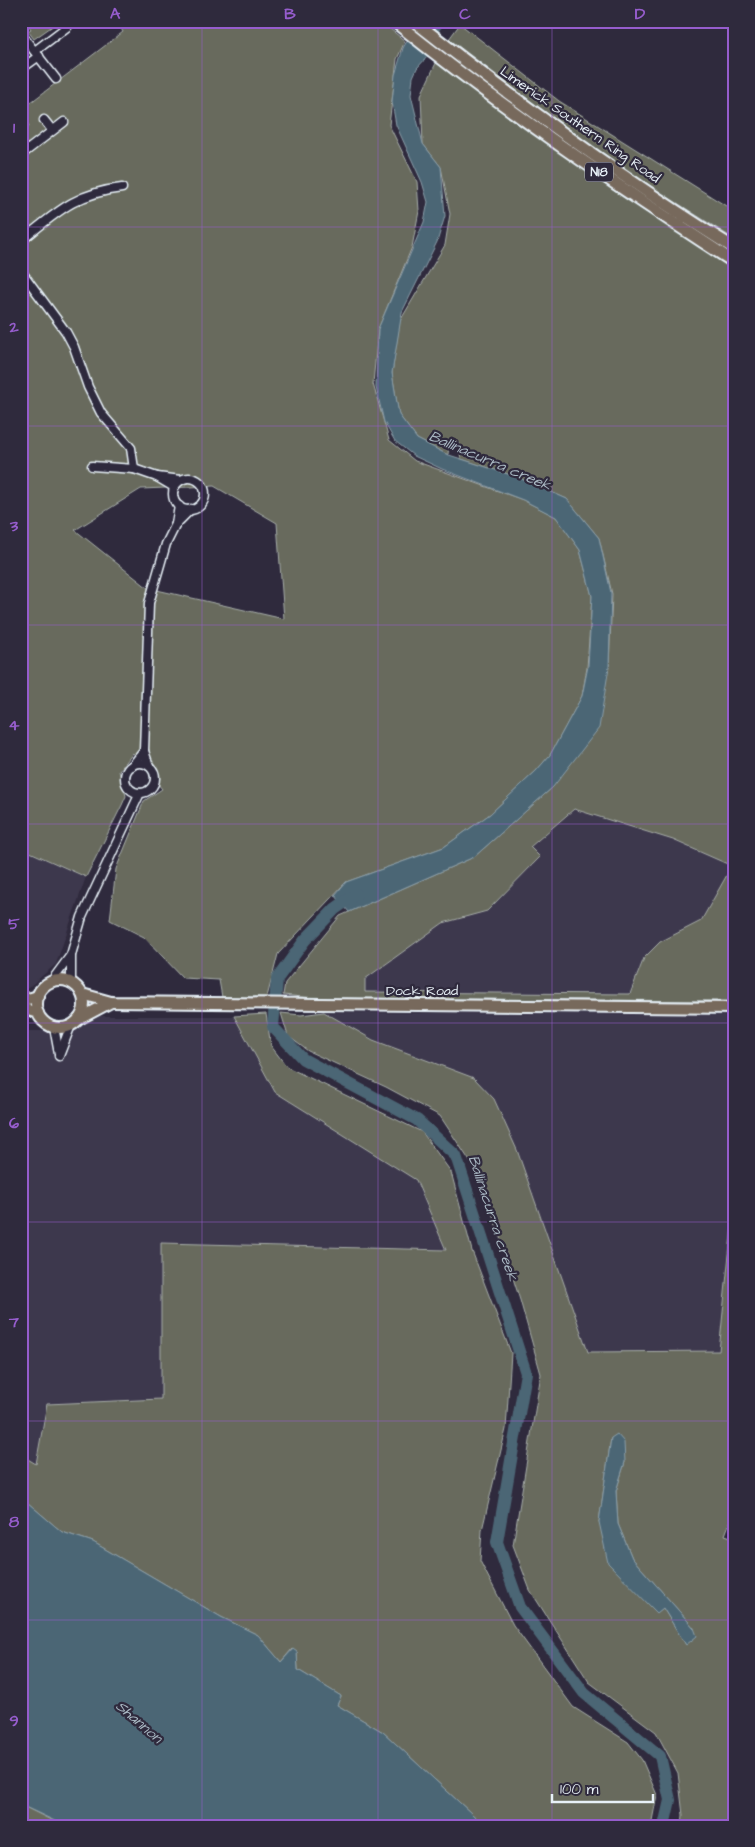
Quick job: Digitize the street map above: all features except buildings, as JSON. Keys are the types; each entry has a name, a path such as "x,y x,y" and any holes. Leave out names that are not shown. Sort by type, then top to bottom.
{"highway":[{"name":"Limerick Southern Ring Road","path":"394,21 734,248"},
{"name":"Limerick Southern Ring Road","path":"414,21 470,72 599,172 734,262"}],"main road":[{"path":"61,980 71,983 82,994 84,1007 75,1022 63,1028 54,1027 45,1022 38,1013 36,1005 38,996 43,988 51,982 61,980"},
{"name":"Dock Road","path":"82,994 111,1002 263,1005 734,1008"},
{"path":"21,1001 38,996"},
{"name":"Dock Road","path":"75,1022 111,1002"},
{"path":"21,1008 38,1013"}],"street":[{"path":"21,69 68,26 68,21"},
{"path":"21,34 56,79"},
{"path":"44,120 52,130"},
{"path":"21,155 64,122"},
{"path":"21,241 75,200 96,192 122,188"},
{"path":"21,271 66,332 74,347 88,387 97,404 112,426 131,448 134,469"},
{"path":"92,466 134,469 157,477 174,487"},
{"path":"157,477 181,480 187,478 195,479 204,489 205,494 199,506 191,510 176,524"},
{"path":"181,480 174,487 174,498 179,506 191,510"},
{"path":"71,983 71,955 82,917 140,793 148,790 154,782 154,772 149,766 144,750 149,603 166,544 176,524 179,506"},
{"path":"132,808 131,789 126,781 126,775 144,750"},
{"path":"132,766 141,763 149,766"},
{"path":"131,789 140,793"},
{"path":"51,982 71,955"},
{"path":"54,1027 59,1056 75,1022"}],"shaded area":[{"path":"574,809 673,840 733,866 701,921 660,942 644,958 630,994 365,992 364,979 443,923 487,911 539,857 530,848"},
{"path":"21,848 86,877 56,964 21,994"},
{"path":"324,1012 734,1015 734,1225 732,1225 719,1351 588,1352 517,1150 474,1078 373,1040"},
{"path":"95,1016 234,1016 275,1092 417,1180 446,1250 162,1243 161,1399 47,1404 36,1465 21,1455 21,1031 74,1031"}],"green space":[{"path":"32,21 51,21 54,25 34,39 28,31 31,29 28,25"},
{"path":"117,21 380,21 405,41 397,59 389,125 417,182 419,211 412,247 378,329 373,384 389,440 415,461 523,500 556,517 580,550 592,596 587,668 582,696 550,755 536,771 490,814 444,847 346,882 278,954 267,997 222,997 219,980 183,978 144,937 110,920 116,869 144,801 162,789 133,753 119,771 126,796 86,877 21,848 21,132 29,126 22,109 123,32","holes":["214,486 277,523 284,619 148,588 75,530 141,489"]},
{"path":"460,24 559,101 734,211 734,239 641,180 553,118 449,39"},
{"path":"436,63 621,196 734,269 734,1001 312,998 283,995 285,983 340,916 474,857 553,787 609,667 612,594 599,538 567,499 517,477 461,459 458,443 449,439 448,455 417,439 399,415 392,373 400,321 445,245 450,214 441,167 423,144 421,95","holes":["574,809 673,840 732,866 701,921 660,942 644,958 630,994 365,992 365,979 443,923 487,911 540,857 530,847"]},
{"path":"324,1012 373,1040 474,1078 494,1099 517,1150 588,1352 719,1351 732,1225 734,1225 734,1511 725,1535 734,1538 734,1826 682,1826 683,1815 678,1773 656,1732 589,1682 530,1590 513,1545 541,1374 520,1300 481,1178 440,1116 386,1087 308,1051 288,1036 281,1013 301,1015","holes":["611,1438 625,1462 616,1491 618,1524 632,1558 694,1628 686,1645 663,1608 657,1612 599,1522"]},
{"path":"266,1014 271,1046 287,1067 422,1132 451,1172 472,1251 511,1353 506,1429 482,1530 480,1561 513,1625 573,1707 628,1742 642,1760 657,1795 651,1826 485,1826 383,1732 337,1705 341,1696 298,1670 297,1653 292,1649 281,1662 258,1635 221,1617 93,1542 62,1532 21,1497 21,1455 36,1464 47,1404 161,1399 161,1243 446,1250 416,1180 275,1092 234,1016"},
{"path":"21,1805 55,1822 58,1826 21,1826"}],"water":[{"path":"407,41 428,56 417,68 413,77 411,95 423,144 441,167 445,216 437,242 402,312 392,373 399,415 417,439 446,454 517,477 567,499 599,538 611,593 609,667 599,728 553,787 474,857 349,912 335,895 346,882 444,847 490,814 536,771 550,755 582,696 588,666 592,596 580,550 556,517 523,500 442,469 414,456 395,441 384,422 376,387 378,329 424,222 428,202 422,182 396,125 392,102 395,75"},
{"path":"617,1434 624,1442 625,1462 616,1491 618,1524 632,1558 694,1628 697,1636 686,1645 663,1608 657,1613 608,1563 599,1522 611,1438"},
{"name":"Shannon","path":"21,1497 62,1532 93,1542 221,1617 258,1635 281,1662 293,1649 297,1652 298,1670 341,1696 337,1705 383,1732 485,1826 58,1826 55,1821 21,1805"}],"waterway":[{"name":"Ballinacurra creek","path":"407,62 439,21"},
{"name":"Ballinacurra creek","path":"356,894 335,909 305,940 277,979 273,1027 303,1059 417,1120 456,1156 526,1373 497,1542 520,1607 584,1693 660,1756 670,1800 664,1826"}]}
